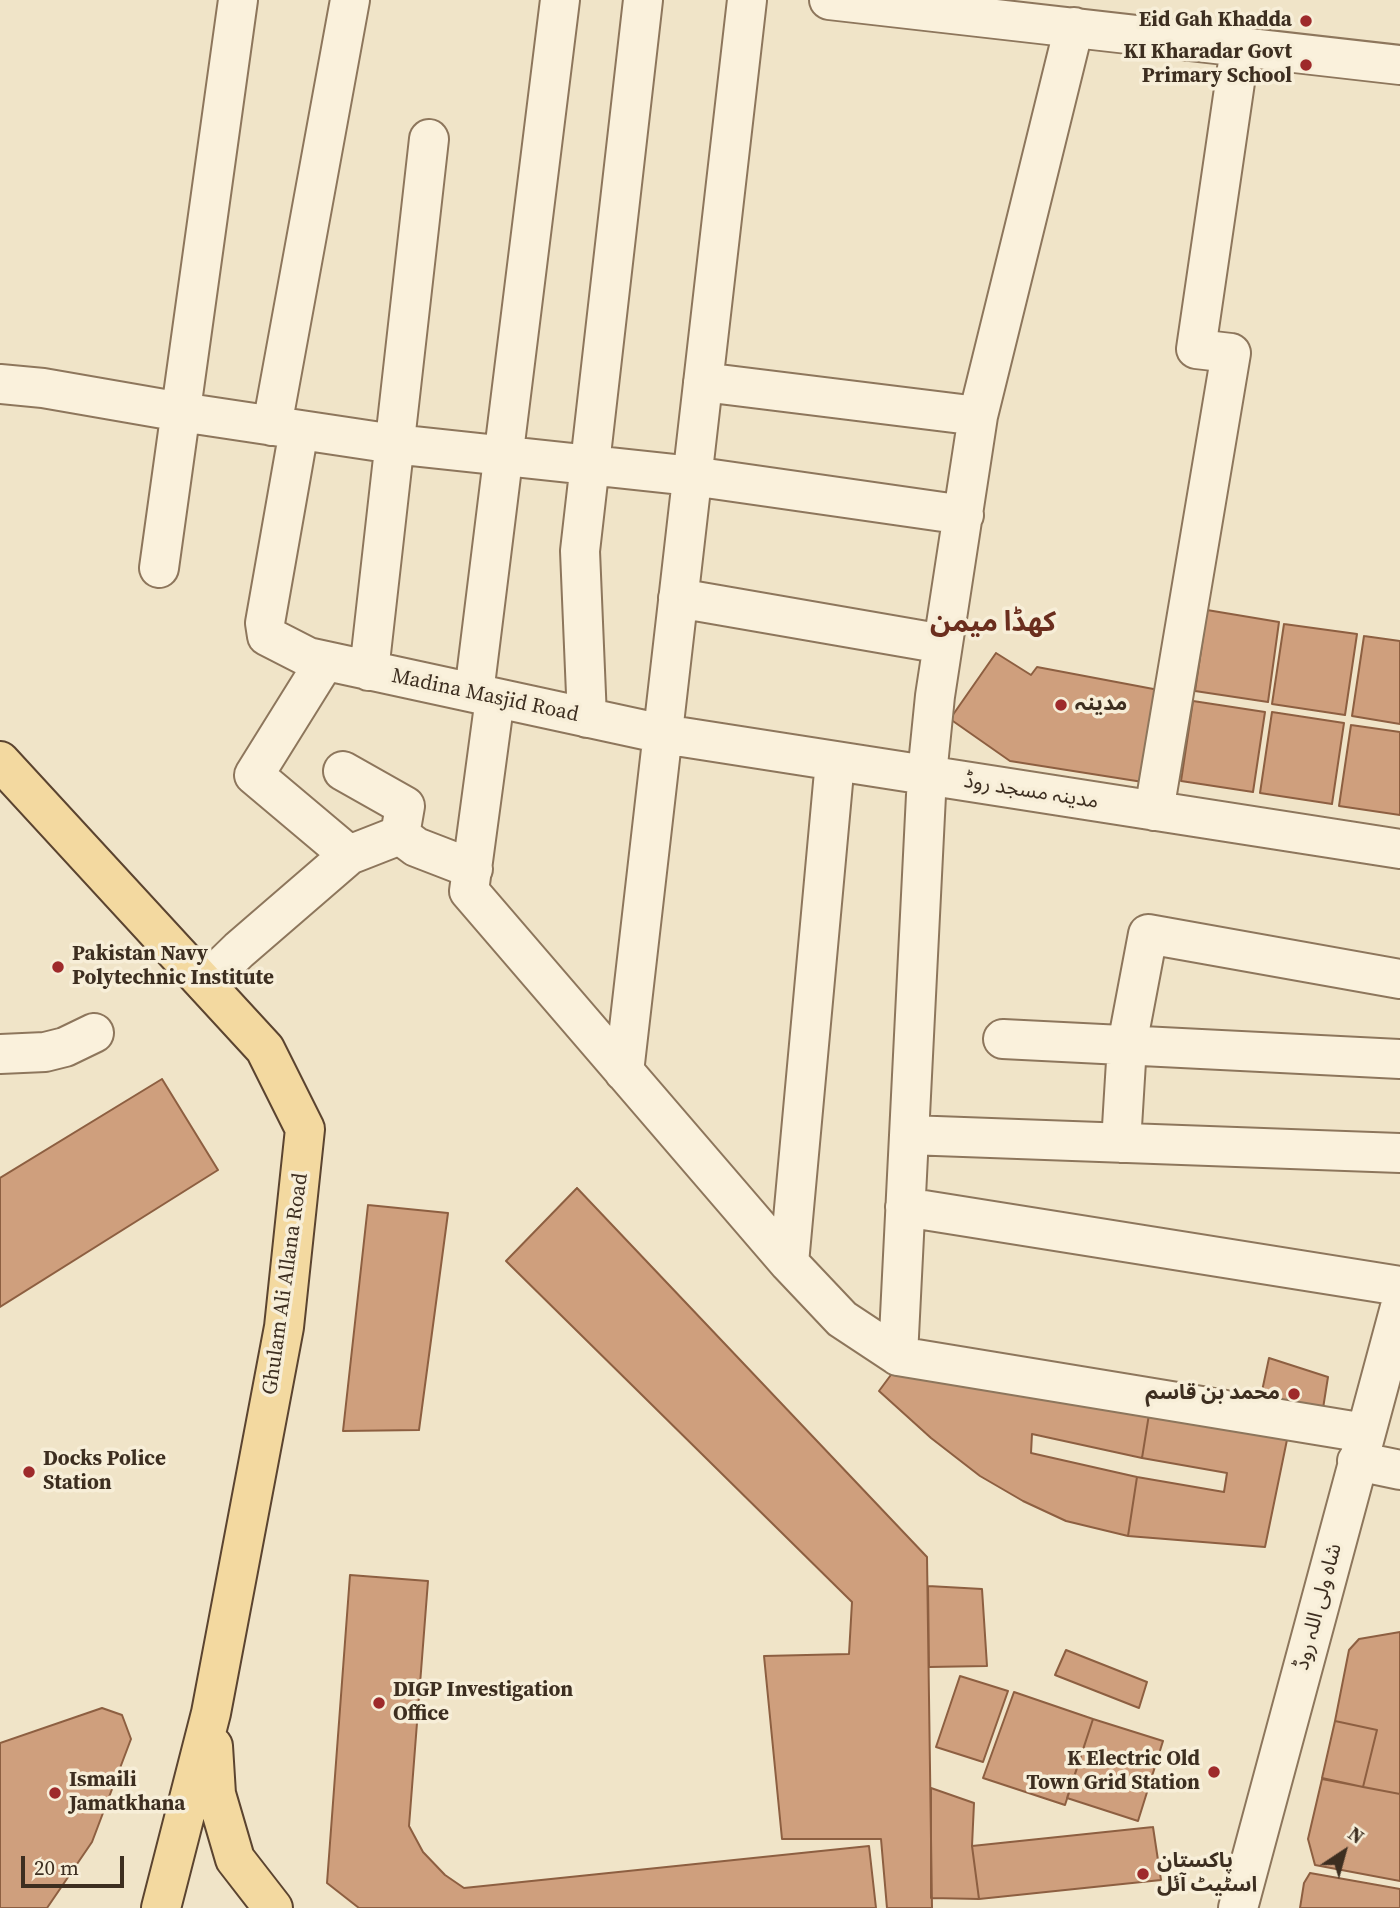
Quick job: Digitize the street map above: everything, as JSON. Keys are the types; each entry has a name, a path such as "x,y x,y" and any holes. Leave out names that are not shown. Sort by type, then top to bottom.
{"main road":[{"name":"Ghulam Ali Allana Road","path":"0,761 265,1049 306,1129 284,1327 211,1713 161,1908"},
{"path":"211,1713 216,1794 236,1859 273,1908"}],"street":[{"path":"159,568 239,0"},
{"path":"286,428 350,0"},
{"path":"560,0 503,457 473,869 469,891 789,1263 842,1319 898,1356 1361,1447 1400,1470"},
{"path":"587,718 580,551 643,0"},
{"path":"624,1072 747,0"},
{"path":"829,0 1400,65"},
{"path":"898,1356 927,775 935,696 978,416 1074,27"},
{"path":"1154,811 1231,353 1196,349 1240,48"},
{"path":"369,671 429,139"},
{"path":"703,382 978,416"},
{"path":"0,384 43,388 394,444 692,476 964,515"},
{"name":"Madina Masjid Road","path":"286,428 265,623 267,636 316,659 663,734"},
{"path":"678,598 943,644"},
{"path":"316,659 254,775 343,859"},
{"name":"مدینہ مسجد روڈ","path":"663,734 1400,849"},
{"path":"789,1263 835,761"},
{"path":"343,771 405,806 400,835"},
{"path":"400,835 416,847 473,869"},
{"path":"205,983 343,859 400,835"},
{"path":"1121,1143 1126,1045 1148,934 1400,979"},
{"path":"0,1054 45,1052 65,1047 94,1033"},
{"path":"1003,1039 1400,1059"},
{"path":"909,1135 1400,1153"},
{"path":"905,1207 1400,1286"},
{"name":"شاہ ولی اللہ روڈ","path":"1238,1908 1400,1307"}],"building":[{"path":"1207,610 1279,622 1268,702 1195,691"},
{"path":"1284,624 1357,634 1345,715 1272,704"},
{"path":"1364,636 1400,641 1400,724 1352,716"},
{"name":"مدینہ","path":"996,653 1031,675 1037,667 1164,691 1149,783 1010,761 950,719"},
{"path":"1193,701 1265,712 1253,792 1181,781"},
{"path":"1272,712 1344,723 1332,804 1260,793"},
{"path":"1351,725 1400,732 1400,815 1339,806"},
{"path":"162,1079 218,1170 0,1307 0,1178"},
{"path":"577,1188 927,1557 932,1908 887,1908 881,1839 782,1839 764,1656 849,1654 852,1602 506,1261"},
{"path":"368,1205 448,1213 419,1430 343,1431"},
{"name":"محمد بن قاسم","path":"1269,1358 1328,1377 1321,1421 1258,1410"},
{"path":"899,1364 1150,1408 1142,1458 1032,1434 1031,1453 1137,1477 1128,1536 1066,1521 1023,1501 980,1476 931,1438 879,1391"},
{"path":"1150,1408 1289,1430 1265,1547 1128,1536 1137,1477 1224,1492 1227,1473 1142,1458"},
{"name":"DIGP Investigation Office","path":"350,1575 428,1581 409,1826 423,1852 445,1875 464,1888 869,1846 876,1908 359,1908 327,1883"},
{"path":"928,1586 982,1589 987,1666 929,1667"},
{"path":"1400,1632 1400,1794 1363,1787 1377,1730 1335,1721 1349,1650 1359,1639"},
{"path":"1066,1650 1147,1682 1139,1708 1055,1675"},
{"path":"960,1676 1008,1691 983,1762 936,1747"},
{"path":"1014,1692 1093,1719 1065,1805 983,1778"},
{"name":"Ismaili Jamatkhana","path":"102,1708 122,1715 131,1739 92,1842 47,1908 0,1908 0,1743"},
{"path":"1093,1719 1163,1741 1138,1821 1067,1798"},
{"path":"1335,1721 1377,1730 1363,1787 1322,1778"},
{"path":"1322,1779 1400,1794 1400,1881 1315,1865 1308,1839"},
{"path":"931,1788 974,1803 972,1846 979,1899 931,1898"},
{"path":"1153,1827 1161,1880 979,1899 972,1846"},
{"path":"1310,1873 1400,1889 1400,1908 1300,1908 1304,1883"}],"place":[{"name":"Eid Gah Khadda","path":"1306,21"},
{"name":"KI Kharadar Govt Primary School","path":"1306,65"},
{"name":"مدینہ","path":"1061,705"},
{"name":"Pakistan Navy Polytechnic Institute","path":"58,967"},
{"name":"محمد بن قاسم","path":"1294,1394"},
{"name":"Docks Police Station","path":"29,1472"},
{"name":"DIGP Investigation Office","path":"379,1703"},
{"name":"K Electric Old Town Grid Station","path":"1214,1772"},
{"name":"Ismaili Jamatkhana","path":"55,1793"},
{"name":"پاکستان اسٹیٹ آئل","path":"1143,1874"}],"district":[{"name":"کھڈا میمن","path":"993,624"}]}
